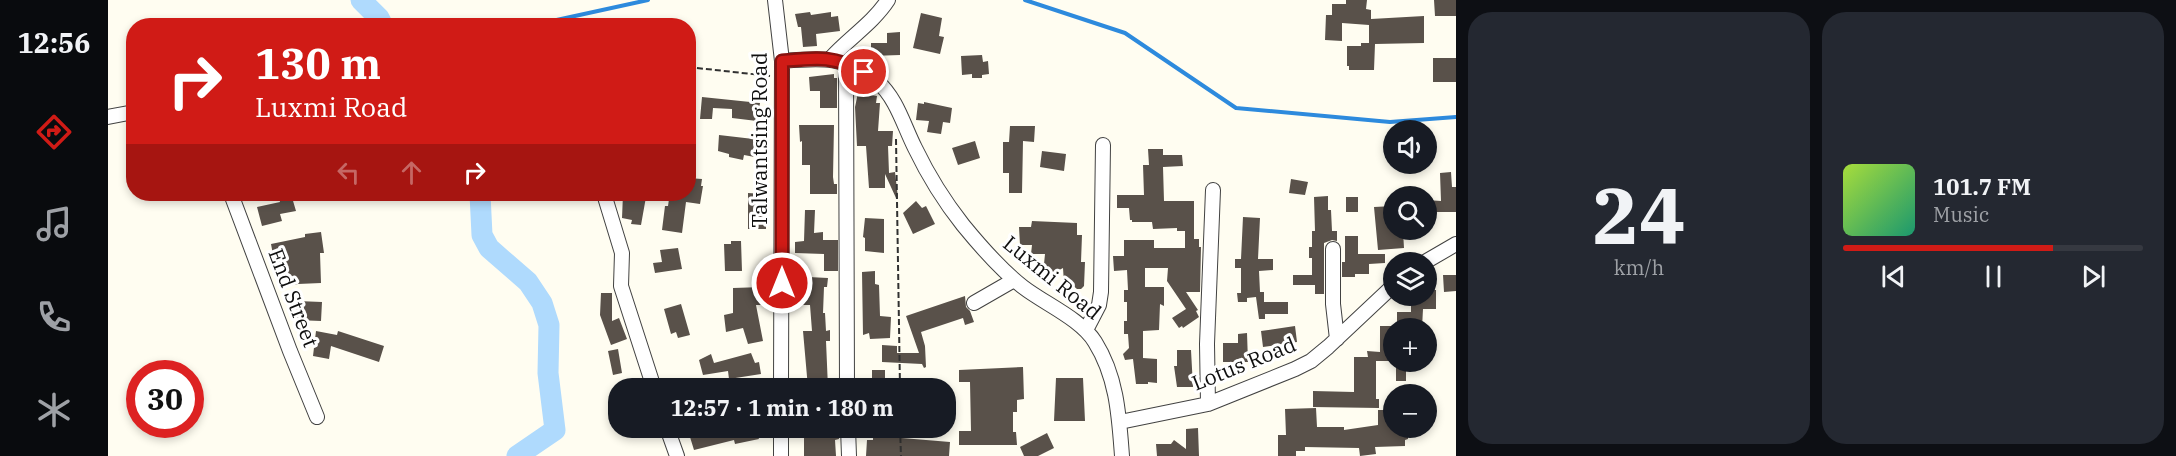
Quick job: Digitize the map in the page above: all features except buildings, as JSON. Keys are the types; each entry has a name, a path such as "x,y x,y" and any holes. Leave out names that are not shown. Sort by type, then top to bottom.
{"street":[{"name":"Talwantsing Road","path":"775,0 782,61 781,378"},
{"path":"831,58 875,18 888,0"},
{"name":"Luxmi Road","path":"782,61 831,58 846,62 877,81 885,90 896,104 926,171 964,225 1001,268 1086,330 1095,341 1108,365 1116,394 1122,456"},
{"path":"846,62 847,378"},
{"path":"108,117 126,114"},
{"path":"1086,330 1099,305 1101,292 1103,145"},
{"path":"1208,404 1207,344 1213,190"},
{"name":"End Street","path":"234,201 317,417"},
{"path":"606,201 622,253 621,286 651,378"},
{"path":"1437,255 1456,244"},
{"path":"1333,249 1333,304 1337,339"},
{"path":"974,303 1014,279"},
{"name":"Lotus Road","path":"1120,423 1208,404 1295,369 1311,361 1383,295"},
{"path":"670,438 676,456"},
{"path":"781,438 781,456"},
{"path":"848,438 849,456"}],"path":[{"path":"696,68 782,78"},
{"path":"896,140 900,378"},
{"path":"900,438 900,456"}],"waterway":[{"path":"361,0 379,18"},
{"path":"566,18 648,0"},
{"path":"1025,0 1125,33 1236,108 1390,122 1456,117"},
{"path":"480,201 482,235 489,248 528,282 542,303 549,325 548,373 555,430 517,456"}],"route":[{"path":"782,283 782,61 831,58 846,62 864,72"}]}
